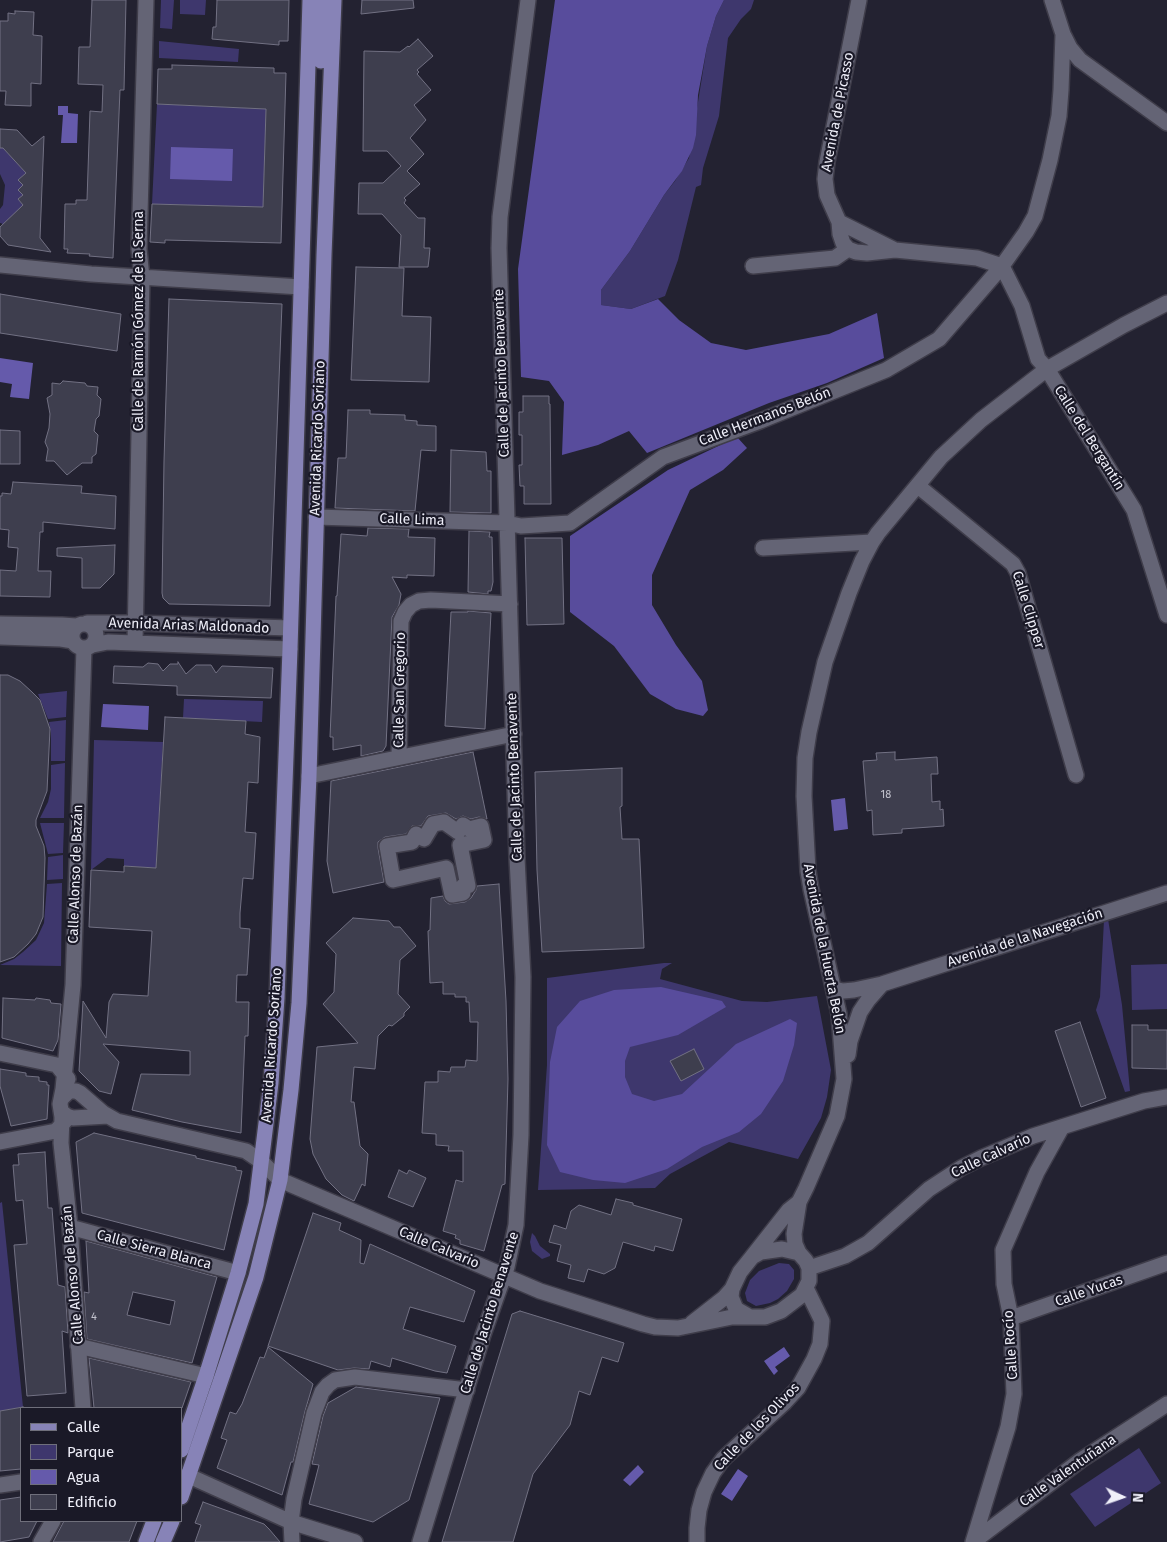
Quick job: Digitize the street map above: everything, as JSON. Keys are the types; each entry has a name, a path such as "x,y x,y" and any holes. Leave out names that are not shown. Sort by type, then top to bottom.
{"main road":[{"name":"Avenida Ricardo Soriano","path":"182,1447 238,1273 256,1204 271,1083 277,998 292,639 310,0"},
{"path":"323,0 321,70 328,127"},
{"name":"Avenida Ricardo Soriano","path":"182,1492 185,1477 256,1277 280,1180 291,1090 299,1003 309,776 328,127 334,0"},
{"path":"292,639 313,612"},
{"name":"Avenida Ricardo Soriano","path":"292,639 302,655 296,846 304,877"},
{"path":"256,1204 264,1191 280,1180"},
{"path":"146,1542 154,1522"},
{"path":"163,1542 172,1522"}],"street":[{"name":"Calle de Ramón Gómez de la Serna","path":"135,643 142,277 139,249 146,0"},
{"name":"Calle de Jacinto Benavente","path":"420,1542 504,1276 516,1225 521,1135 523,977 517,858 499,240 528,0"},
{"name":"Avenida de Picasso","path":"848,249 843,243 839,222 827,195 825,179 859,0"},
{"path":"1052,0 1063,34 1070,48 1080,60 1167,123"},
{"name":"Calle Hermanos Belón","path":"507,523 521,526 562,525 575,521 663,457 886,370 939,339 1002,266 1035,216 1050,160 1059,116 1063,34"},
{"path":"839,222 896,250"},
{"path":"753,266 835,258 848,249 867,253 896,250 977,258 1002,266"},
{"path":"0,265 59,272 301,286"},
{"name":"Calle del Bergantín","path":"1002,266 1022,306 1038,359 1134,510 1167,615"},
{"name":"Avenida de la Huerta Belón","path":"799,1253 794,1244 794,1234 799,1202 837,1116 844,1079 840,1021 811,889 806,854 804,796 806,758 811,724 825,662 849,593 872,542 941,457 959,440 981,420 1046,369 1167,303"},
{"name":"Calle Clipper","path":"918,486 1013,564 1018,573 1076,775"},
{"name":"Calle Lima","path":"316,517 507,523"},
{"path":"763,548 872,542"},
{"name":"Calle San Gregorio","path":"399,757 401,621 405,612 419,601 431,600 510,604"},
{"name":"Avenida Arias Maldonado","path":"0,637 82,637 135,623 292,639"},
{"name":"Avenida Arias Maldonado","path":"0,624 62,625 82,637 108,642 292,639"},
{"name":"Calle Alonso de Bazán","path":"82,637 73,985 63,1067 70,1227 83,1407"},
{"path":"309,776 514,734"},
{"path":"444,822 458,832 463,825 469,829 481,826 484,840 460,845 468,886 463,886 463,893 452,894 446,868 393,880 387,846 412,842 416,834 424,839 433,824 444,822"},
{"name":"Avenida de la Navegación","path":"834,989 843,991 854,990 882,984 1167,893"},
{"path":"844,1079 850,1041 860,1012 882,984"},
{"path":"0,1053 63,1067 82,1095 108,1116 123,1122 246,1151 262,1162 280,1180"},
{"path":"64,1119 69,1092 82,1095"},
{"path":"0,1142 83,1114 86,1108 82,1095"},
{"name":"Calle Calvario","path":"809,1268 845,1256 868,1243 929,1188 961,1168 1009,1145 1131,1105 1167,1097"},
{"path":"64,1119 108,1116"},
{"name":"Calle Rocío","path":"973,1542 989,1494 1012,1409 1014,1385 1011,1318 1004,1284 1003,1250 1037,1172 1062,1127"},
{"name":"Calle Calvario","path":"280,1180 540,1291 649,1325 667,1328 687,1327 722,1319 750,1317"},
{"name":"Avenida de la Huerta Belón","path":"752,1257 789,1210 799,1202"},
{"name":"Calle Sierra Blanca","path":"70,1227 238,1273"},
{"path":"687,1327 724,1298 752,1257 761,1252 773,1250 799,1253 809,1268 809,1281 796,1300 781,1312 765,1317 750,1317 736,1310 731,1296 732,1288"},
{"name":"Calle Yucas","path":"1011,1318 1167,1263"},
{"name":"Calle de los Olivos","path":"697,1542 699,1510 704,1492 713,1473 723,1459 786,1402 798,1388 814,1359 820,1344 822,1321 806,1288"},
{"path":"78,1346 206,1376"},
{"path":"292,1542 291,1522 294,1499 318,1402 328,1385 335,1380 354,1377 467,1390"},
{"name":"Calle Valentuñana","path":"973,1542 1081,1460 1167,1404"},
{"path":"185,1477 291,1522 355,1542"},
{"path":"0,1485 20,1482"},
{"path":"41,1542 52,1522"}],"green space":[{"path":"161,0 174,0 172,29 160,28"},
{"path":"180,0 206,0 205,15 180,14"},
{"path":"724,0 754,0 751,9 741,19 728,38 719,116 703,168 701,185 696,187 678,260 665,296 631,309 601,305 601,290 630,251 689,158 707,46 716,16"},
{"path":"159,41 239,49 238,62 159,58"},
{"path":"157,104 266,109 263,207 152,204"},
{"path":"0,148 3,148 26,173 18,180 23,185 18,190 23,195 18,199 23,205 7,228 0,223 0,209 3,205 5,185 0,174"},
{"path":"67,691 66,717 48,719 38,694"},
{"path":"184,699 263,701 262,722 183,718"},
{"path":"66,720 65,761 51,761 49,722"},
{"path":"94,740 163,742 156,868 124,866 124,859 107,858 91,870"},
{"path":"65,763 64,818 40,818 48,802 51,789 51,765"},
{"path":"40,823 64,823 63,853 48,854"},
{"path":"63,855 63,879 47,880 48,857"},
{"path":"62,883 61,966 0,965 14,959 36,940 44,923 47,884"},
{"path":"1108,919 1122,1005 1130,1091 1125,1092 1096,1010 1100,997 1104,920"},
{"path":"672,963 662,969 660,979 742,1001 767,1002 817,996 831,1070 827,1097 821,1118 798,1159 729,1142 670,1174 655,1188 538,1190 547,1065 547,978"},
{"path":"1167,964 1167,1009 1132,1010 1131,965"},
{"path":"2,1202 23,1407 0,1411 0,1203"},
{"path":"532,1233 540,1246 550,1256 542,1259 532,1251 530,1242"},
{"path":"779,1263 789,1264 794,1270 794,1279 787,1291 770,1303 756,1306 747,1301 745,1293 750,1280 759,1271"},
{"path":"1139,1448 1161,1483 1095,1527 1070,1494"}],"shaded area":[{"path":"555,0 724,0 716,16 707,46 698,95 696,135 693,148 682,171 664,195 630,251 601,290 601,305 631,309 658,299 679,320 711,343 746,350 829,334 877,313 884,358 827,383 769,403 647,453 629,431 598,445 562,455 564,402 549,381 521,377 518,269"},
{"path":"737,437 747,448 723,470 690,490 652,575 652,605 676,645 702,681 708,710 703,716 676,709 650,694 614,646 570,612 570,536 668,470"},
{"path":"661,987 722,1001 726,1007 678,1035 630,1047 625,1061 625,1077 632,1094 654,1101 682,1094 736,1044 790,1019 797,1023 794,1045 783,1081 761,1114 739,1132 702,1147 667,1169 625,1183 593,1180 560,1172 547,1145 550,1062 557,1027 580,1001 614,990"}],"water":[{"path":"58,106 68,106 68,113 78,114 77,143 61,143 63,115 58,115"},
{"path":"171,147 233,149 232,181 170,179"},
{"path":"0,358 33,363 29,399 10,397 12,384 0,382"},
{"path":"103,704 149,706 148,730 101,727"},
{"path":"845,798 848,829 834,831 831,800"},
{"path":"784,1347 790,1356 775,1367 778,1371 774,1375 764,1361"},
{"path":"638,1465 644,1472 630,1486 623,1480"},
{"path":"738,1469 748,1476 732,1501 721,1494"}],"building":[{"path":"92,0 126,0 124,90 120,90 113,258 67,253 68,249 64,249 65,204 76,204 76,200 87,200 90,111 102,112 103,85 78,84 79,47 90,47"},
{"path":"217,0 289,0 288,41 279,41 279,45 212,39 213,27 216,27"},
{"path":"362,0 413,0 414,8 361,14"},
{"path":"15,11 34,12 33,35 42,36 41,84 31,83 31,106 5,105 6,91 0,91 0,21 8,21 8,13 15,14"},
{"path":"418,39 433,56 417,70 419,72 417,74 431,90 414,105 426,120 410,138 424,154 407,171 420,184 404,198 406,200 404,203 418,218 425,218 424,248 430,248 428,267 399,267 401,235 382,214 358,214 359,183 383,183 401,166 387,151 363,151 364,51 400,52"},
{"path":"172,65 274,68 274,73 286,73 281,243 165,240 165,243 150,242 152,204 263,207 266,109 157,104 158,69 172,69"},
{"path":"0,129 17,130 32,146 44,136 40,238 51,252 8,245 0,236 0,227 23,205 18,199 23,195 18,190 23,185 18,180 26,173 3,148 0,148"},
{"path":"356,267 404,268 402,316 431,317 429,382 351,380"},
{"path":"0,294 121,314 117,351 0,333"},
{"path":"169,299 282,304 270,606 169,604 163,598 164,461"},
{"path":"63,381 85,383 87,386 98,387 97,395 101,399 99,416 96,419 94,431 98,435 96,454 92,457 92,463 82,463 67,475 54,461 46,461 48,449 45,442 50,414 47,398 52,395 52,383 60,384"},
{"path":"523,396 549,396 551,504 524,504 524,486 520,486 519,465 522,465 522,435 519,435 519,412 523,412"},
{"path":"348,410 370,410 370,414 405,415 405,420 417,421 417,425 436,426 436,451 421,450 415,511 335,508 338,458 346,458"},
{"path":"0,430 20,431 20,464 0,464"},
{"path":"451,450 486,452 487,471 491,471 491,513 450,512"},
{"path":"13,482 82,486 81,493 116,496 115,529 43,522 43,532 40,532 38,571 51,571 50,597 0,596 0,570 16,571 18,548 8,547 9,530 0,529 0,496 2,496 2,493 11,494"},
{"path":"368,528 409,529 408,537 435,538 434,576 407,575 407,578 392,577 401,594 399,605 392,617 386,746 383,751 361,756 361,745 333,750 333,737 330,737 336,596 341,534 367,536"},
{"path":"469,531 490,532 489,537 492,537 493,582 491,591 488,591 488,594 468,592"},
{"path":"525,538 562,538 564,624 527,625"},
{"path":"115,545 114,574 100,588 82,588 82,558 57,556 57,548"},
{"path":"451,612 491,613 485,729 445,726"},
{"path":"178,662 186,674 196,665 211,665 216,673 222,666 273,668 271,698 177,695 177,686 113,683 114,666 143,667 148,663 158,664 163,671 170,664 178,664"},
{"path":"0,675 8,675 20,681 40,700 50,729 47,791 36,820 36,826 44,846 45,858 43,917 36,934 28,944 14,957 0,962"},
{"path":"165,717 246,721 245,734 260,737 258,783 248,782 245,832 256,833 253,879 243,878 240,913 240,928 250,929 247,975 237,975 236,1002 249,1002 248,1036 245,1036 241,1133 132,1110 141,1074 190,1075 190,1051 103,1044 119,1062 111,1094 99,1091 79,1071 83,1001 106,1038 109,1002 113,994 148,996 152,931 89,927 91,870 124,872 124,866 156,868"},
{"path":"473,752 487,819 479,817 471,819 463,816 456,819 446,813 428,816 421,826 412,826 406,834 385,837 378,842 384,882 333,893 327,861 331,781"},
{"path":"895,752 895,760 937,757 938,774 931,774 932,802 940,801 940,810 943,809 944,826 902,829 902,833 873,835 872,810 867,811 863,761 877,760 876,753"},
{"path":"622,768 622,806 620,807 622,839 639,839 644,948 542,952 537,870 535,772"},
{"path":"499,884 506,1001 508,1079 505,1184 502,1185 484,1251 460,1244 460,1240 455,1238 456,1235 443,1231 456,1180 463,1182 463,1151 448,1151 449,1146 436,1145 436,1134 422,1133 425,1082 438,1082 438,1071 450,1072 451,1067 465,1067 466,1060 477,1061 478,1022 470,1022 469,1002 466,1002 466,997 455,997 455,994 443,994 443,982 430,983 428,931 430,930 431,898 443,896 449,904 465,902 471,898 477,886"},
{"path":"353,918 389,921 394,927 400,927 416,946 400,960 398,994 410,1007 404,1013 404,1016 392,1026 389,1025 378,1036 375,1069 354,1067 351,1102 354,1102 360,1146 368,1154 365,1186 362,1184 354,1201 342,1195 326,1179 313,1154 310,1139 317,1047 358,1043 323,1004 334,992 336,954 326,943"},
{"path":"3,998 35,1000 36,998 61,1004 58,1040 53,1051 2,1038"},
{"path":"1080,1022 1106,1098 1081,1107 1055,1031"},
{"path":"1132,1025 1148,1025 1148,1030 1167,1030 1167,1069 1132,1068"},
{"path":"694,1049 704,1069 681,1081 670,1061"},
{"path":"0,1069 26,1073 26,1076 39,1077 39,1081 47,1082 47,1085 49,1085 47,1119 11,1126 0,1086"},
{"path":"94,1133 196,1156 196,1158 236,1167 236,1170 242,1171 224,1250 82,1213 76,1142"},
{"path":"45,1152 48,1208 52,1208 58,1285 65,1287 68,1333 62,1331 66,1393 27,1396 14,1245 27,1244 23,1200 16,1201 13,1165 19,1165 18,1154"},
{"path":"399,1170 407,1174 409,1170 426,1178 413,1207 388,1197"},
{"path":"616,1199 682,1219 673,1251 655,1246 654,1251 623,1242 615,1268 604,1274 588,1269 584,1282 568,1278 571,1265 557,1261 561,1245 549,1242 554,1225 566,1229 571,1211 579,1205 611,1215"},
{"path":"313,1213 341,1223 339,1230 361,1240 360,1263 364,1264 370,1244 475,1291 464,1322 410,1307 403,1329 456,1346 447,1373 392,1358 390,1367 371,1361 369,1369 338,1370 268,1346"},
{"path":"86,1241 217,1277 192,1363 87,1339 84,1292 89,1293","holes":["133,1292 175,1301 170,1325 127,1315"]},
{"path":"520,1311 624,1343 618,1362 602,1357 590,1395 579,1391 570,1425 533,1474 513,1542 442,1542 512,1314"},
{"path":"268,1347 313,1384 293,1462 291,1462 282,1495 217,1468 227,1440 221,1438 230,1412 236,1414 242,1404 260,1357 264,1358"},
{"path":"89,1358 191,1382 182,1408 94,1407"},
{"path":"356,1387 440,1398 409,1500 373,1522 309,1504 319,1465 312,1464 323,1416 328,1403"},
{"path":"20,1408 20,1469 0,1471 0,1411"},
{"path":"20,1497 20,1522 36,1522 29,1537 0,1542 0,1500"},
{"path":"203,1502 264,1524 280,1542 195,1542 201,1525 195,1523"},
{"path":"63,1522 137,1522 129,1542 53,1542"}]}
